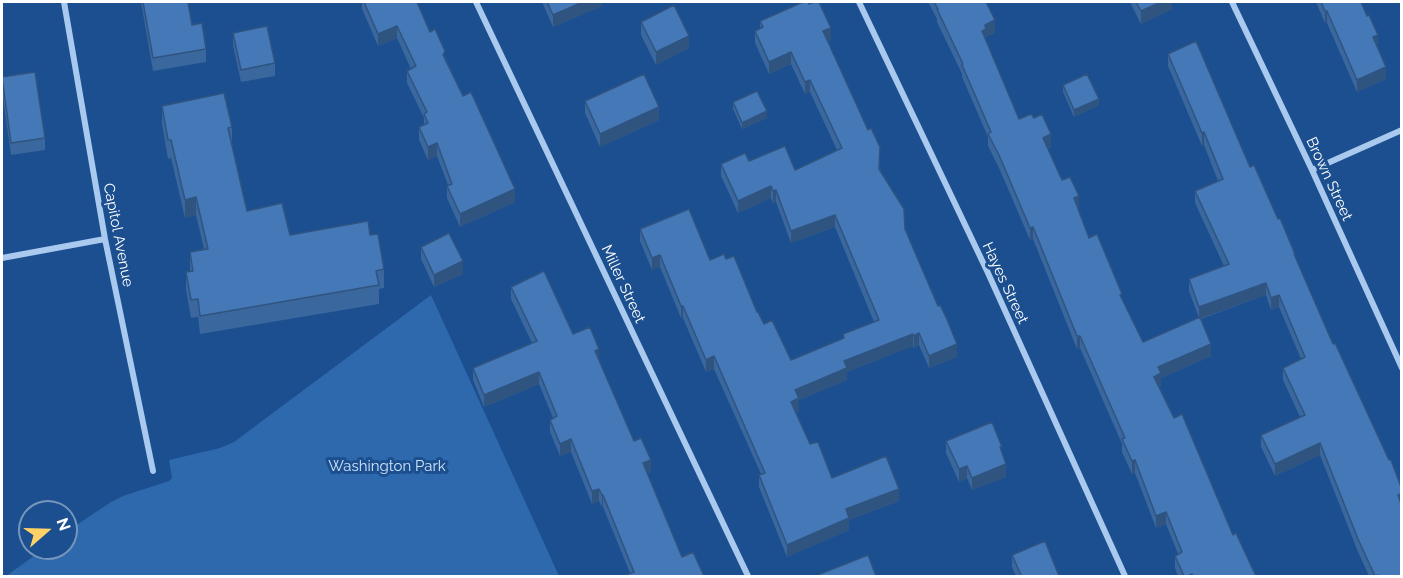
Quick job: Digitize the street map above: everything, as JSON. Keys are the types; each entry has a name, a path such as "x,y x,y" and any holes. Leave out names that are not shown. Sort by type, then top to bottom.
{"street":[{"name":"Capitol Avenue","path":"64,2 105,239 153,471"},
{"name":"Miller Street","path":"476,2 748,576"},
{"name":"Hayes Street","path":"859,2 988,273 1125,576"},
{"name":"Brown Street","path":"1232,2 1312,170 1401,368"},
{"path":"1312,170 1401,130"},
{"path":"2,258 105,239"}],"green space":[{"name":"Washington Park","path":"431,295 559,576 6,576 28,560 78,560 78,524 123,496 169,481 172,478 169,460 220,448 234,442"}],"building":[{"path":"143,2 188,2 192,25 202,23 206,49 153,58"},
{"path":"364,2 417,2 430,32 435,29 445,51 443,55 463,96 471,92 515,189 460,214 447,186 452,184 437,143 428,147 419,127 428,123 424,114 427,112 407,71 416,66 397,26 378,34"},
{"path":"547,2 583,2 553,15"},
{"path":"803,2 809,4 819,2 831,28 823,31 868,130 871,128 880,147 879,169 904,209 905,229 957,344 929,356 919,333 914,336 913,334 844,361 847,368 795,390 799,398 791,402 810,444 818,442 832,478 886,456 899,489 846,509 849,518 787,545 759,475 765,473 714,356 706,360 660,255 652,258 640,229 689,209 710,260 724,254 726,259 734,256 757,312 764,324 772,320 791,360 844,338 843,334 879,320 835,215 791,231 776,190 773,191 771,186 738,201 721,164 745,153 749,161 785,146 795,170 842,148 810,80 805,82 791,52 769,62 755,31 763,27 760,21"},
{"path":"934,2 986,2 995,20 985,25 986,29 982,31 1019,119 1031,114 1034,118 1042,114 1051,134 1043,138 1062,180 1070,177 1079,196 1074,198 1089,238 1097,234 1122,294 1120,295 1143,342 1200,317 1211,344 1158,367 1161,373 1154,377 1174,418 1182,414 1233,535 1236,533 1256,576 1193,576 1192,574 1184,576 1175,556 1182,552 1166,512 1156,516 1135,460 1132,461 1122,439 1125,438 1080,336 1077,336 1033,227 1030,228 988,134 991,132"},
{"path":"1136,2 1161,2 1141,11"},
{"path":"1321,2 1361,2 1378,35 1373,37 1386,67 1357,80"},
{"path":"674,5 689,36 656,52 641,22"},
{"path":"267,26 275,63 241,70 233,33"},
{"path":"1196,41 1250,167 1254,165 1278,219 1280,218 1333,344 1335,343 1389,460 1391,460 1401,487 1401,494 1398,495 1401,504 1401,576 1375,576 1320,443 1275,464 1261,435 1305,415 1283,368 1305,357 1279,295 1271,298 1266,283 1199,307 1189,279 1229,264 1195,191 1223,179 1168,54"},
{"path":"35,72 45,138 11,143 2,77"},
{"path":"644,74 659,107 600,134 585,101"},
{"path":"1087,74 1099,99 1074,110 1063,85"},
{"path":"757,91 767,111 742,123 733,102"},
{"path":"224,93 232,127 228,128 247,211 282,203 290,235 368,221 370,235 378,234 384,269 376,271 379,285 200,316 198,299 191,300 186,272 193,271 190,252 208,249 196,197 185,200 171,140 168,140 162,106"},
{"path":"449,233 463,261 434,275 421,247"},
{"path":"544,271 573,334 590,327 599,349 595,351 634,441 641,438 651,460 643,463 682,557 693,552 704,576 623,576 634,572 603,495 599,489 592,491 571,439 560,444 550,420 557,416 539,372 484,395 473,368 537,341 511,287"},
{"path":"992,422 1006,464 972,478 967,466 959,469 946,441"},
{"path":"1045,541 1059,576 1020,576 1012,555"},
{"path":"868,555 876,576 815,576"}]}
